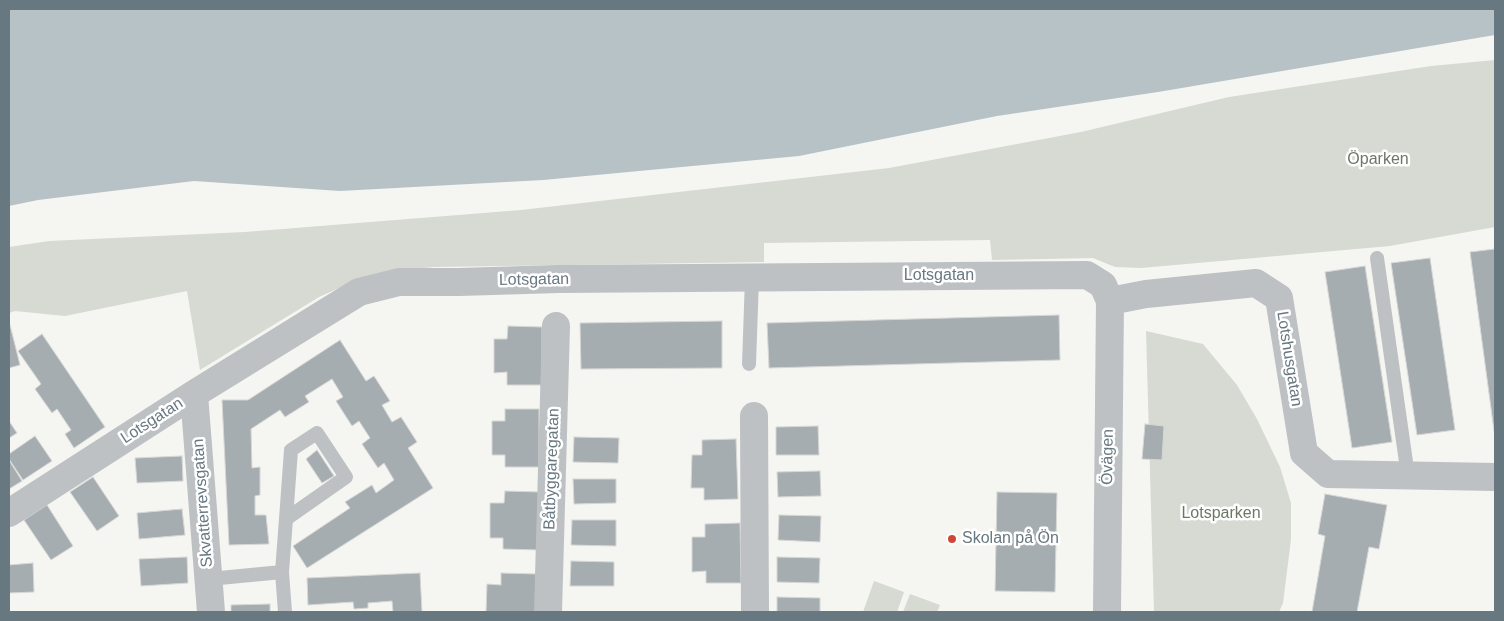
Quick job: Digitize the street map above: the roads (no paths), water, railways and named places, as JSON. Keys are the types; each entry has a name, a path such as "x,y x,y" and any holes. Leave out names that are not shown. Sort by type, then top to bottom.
{"street":[{"name":"Lotsgatan","path":"9,513 194,394 359,292 399,282 1087,275 1103,285 1110,301"},
{"name":"Lotshusgatan","path":"1110,301 1146,294 1256,283 1279,298 1304,453 1328,474 1495,477"},
{"name":"Övägen","path":"1107,612 1110,301"},
{"name":"Båtbyggaregatan","path":"548,612 556,326"},
{"name":"Skvatterrevsgatan","path":"194,394 211,612"},
{"path":"754,416 756,612"}],"lane":[{"path":"1376,258 1408,476"},
{"path":"749,364 752,278"},
{"path":"285,612 282,572 291,450 318,433 346,477 286,519"},
{"path":"208,579 282,572"}],"place":[{"name":"Skolan på Ön","path":"952,539"}],"park label":[{"name":"Öparken","path":"1378,160"},
{"name":"Lotsparken","path":"1221,514"}]}
